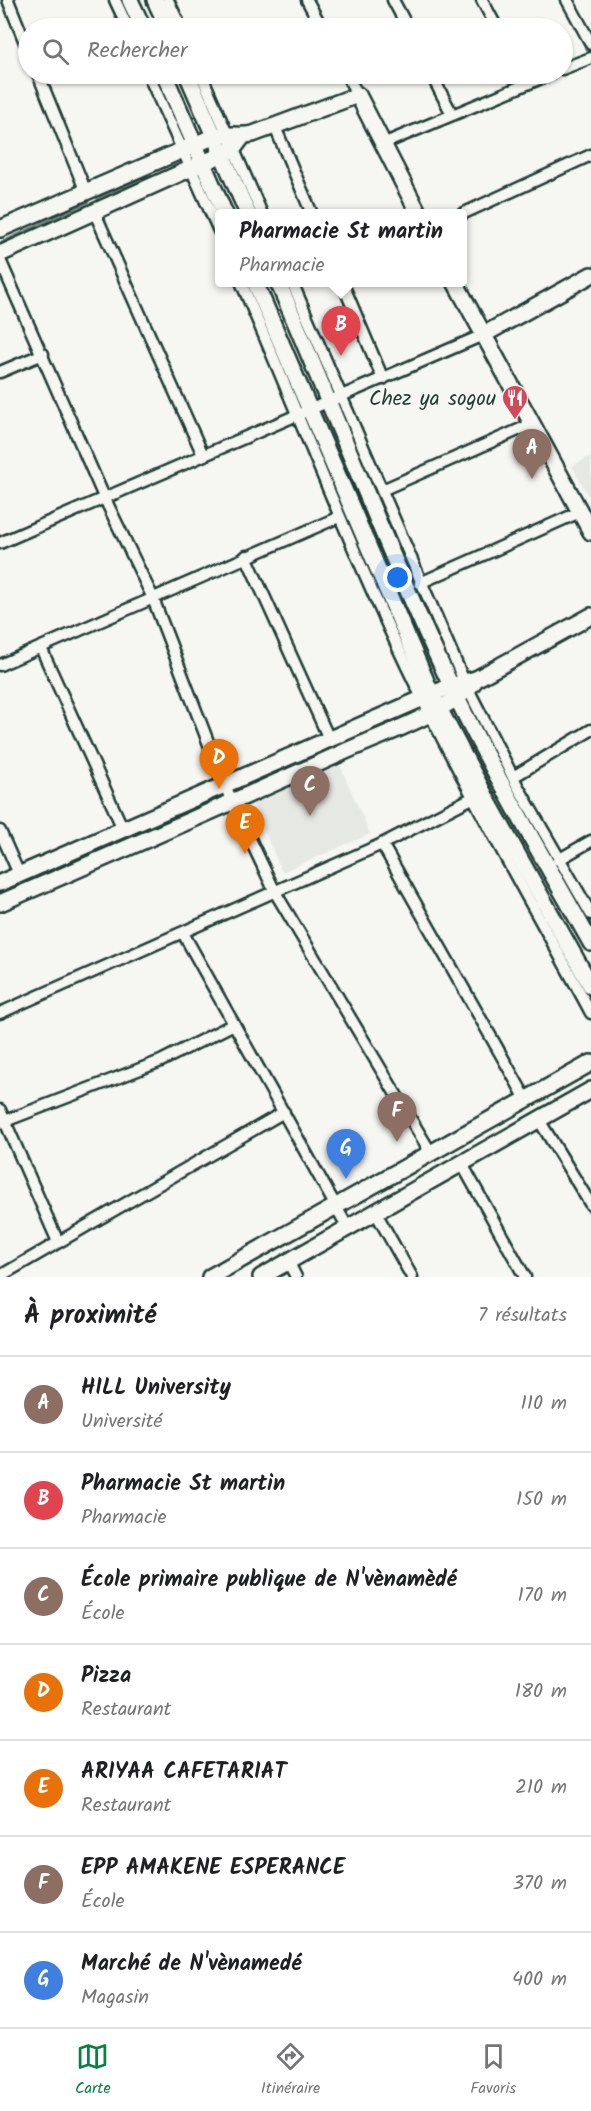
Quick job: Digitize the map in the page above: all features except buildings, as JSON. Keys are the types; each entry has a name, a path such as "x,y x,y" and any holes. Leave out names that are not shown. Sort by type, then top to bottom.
{"street":[{"path":"8,0 18,25"},
{"path":"115,0 123,18"},
{"path":"130,0 138,18"},
{"path":"155,0 163,18"},
{"path":"168,0 176,18"},
{"path":"307,0 317,18"},
{"path":"393,0 403,18"},
{"path":"482,0 492,18"},
{"path":"567,0 591,44"},
{"path":"573,65 591,58"},
{"path":"42,84 86,192"},
{"path":"154,84 190,147"},
{"path":"168,84 215,221"},
{"path":"193,84 229,141 248,209"},
{"path":"205,84 260,209"},
{"path":"352,84 385,143 417,209"},
{"path":"436,84 452,114"},
{"path":"385,143 452,114 511,84"},
{"path":"0,229 190,147 229,141 275,127 358,95"},
{"path":"275,127 310,209"},
{"path":"0,254 197,165 229,141"},
{"path":"467,211 591,155"},
{"path":"197,165 223,209"},
{"path":"94,211 203,454"},
{"path":"0,260 104,496 152,596 225,786 275,892 431,1153"},
{"path":"0,543 104,496 383,380 483,335 591,275"},
{"path":"243,287 304,412 474,797 591,1012"},
{"path":"257,287 304,412 339,517 431,704 591,986"},
{"path":"280,287 382,490 506,793 591,943"},
{"path":"294,287 417,612 464,687 558,860 591,914"},
{"path":"344,287 383,380"},
{"path":"458,287 591,532"},
{"path":"0,372 43,354"},
{"path":"382,490 532,424"},
{"path":"420,583 580,512"},
{"path":"0,664 41,648 152,596 339,517"},
{"path":"246,556 330,741"},
{"path":"0,903 233,803 464,687 591,616"},
{"path":"41,648 123,829"},
{"path":"0,883 330,741 431,704"},
{"path":"513,777 591,730"},
{"path":"0,1013 382,844 474,797"},
{"path":"0,831 19,874"},
{"path":"558,860 591,841"},
{"path":"382,844 526,1099"},
{"path":"183,933 348,1228"},
{"path":"5,1121 160,1061 234,1024"},
{"path":"210,1277 591,1063"},
{"path":"261,1277 591,1090"},
{"path":"0,1110 58,1242"},
{"path":"0,1276 284,1112"},
{"path":"539,1120 591,1205"},
{"path":"462,1164 525,1277"},
{"path":"376,1213 412,1277"},
{"path":"288,1262 296,1277"}],"shaded area":[{"path":"591,456 591,501 572,466"},
{"path":"338,761 370,834 282,872 251,799"}],"waterway":[{"path":"97,198 151,175"},
{"path":"0,243 88,202"},
{"path":"243,787 399,720"},
{"path":"0,893 215,799"}],"place":[{"name":"Pharmacie St martin","path":"341,356"},
{"name":"Chez ya sogou","path":"515,421"},
{"name":"HILL University","path":"532,479"},
{"name":"Pizza","path":"219,789"},
{"name":"École primaire publique de N'vènamèdé","path":"310,816"},
{"name":"ARIYAA CAFETARIAT","path":"245,854"},
{"name":"EPP AMAKENE ESPERANCE","path":"397,1142"},
{"name":"Marché de N'vènamedé","path":"346,1179"}]}
